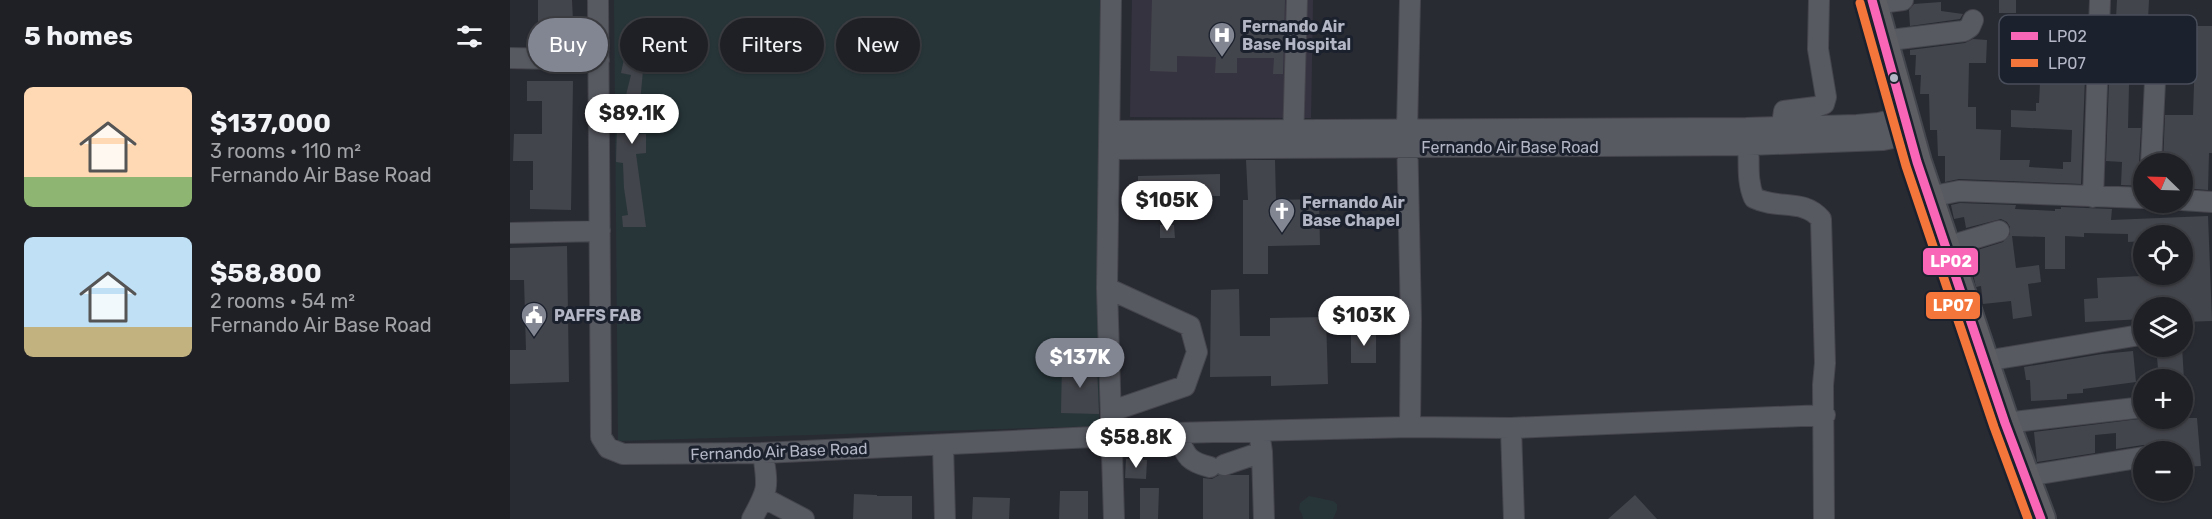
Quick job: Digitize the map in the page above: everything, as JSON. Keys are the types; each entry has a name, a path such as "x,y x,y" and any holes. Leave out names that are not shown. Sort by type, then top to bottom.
{"highway":[{"path":"1872,2 1906,126 1929,197 2005,423 2042,519"}],"street":[{"name":"Fernando Air Base Road","path":"598,0 598,18"},
{"path":"1111,0 1107,288 1114,519"},
{"path":"1293,139 1297,0"},
{"path":"1410,0 1407,138 1411,321 1410,427"},
{"path":"1780,135 1784,111 1824,104 1826,97 1818,49 1819,0"},
{"path":"1872,2 1903,0"},
{"path":"2099,15 2100,0"},
{"path":"1882,41 1964,31 1970,27 1973,20"},
{"path":"510,58 528,58"},
{"name":"Fernando Air Base Road","path":"599,72 601,437 608,447 623,454 763,453 1176,434 1410,427 1511,428 1825,415"},
{"path":"2093,197 2097,84"},
{"path":"2152,153 2155,84"},
{"name":"Fernando Air Base Road","path":"1110,140 1748,137 1821,134 1879,123 1906,126"},
{"path":"1748,137 1749,187 1754,198 1766,204 1804,206 1813,210 1821,219 1825,415 1824,519"},
{"path":"1929,197 1959,191 2133,198"},
{"path":"2193,201 2212,203 2212,194"},
{"path":"510,233 600,231"},
{"path":"1946,246 1999,231"},
{"path":"1107,288 1190,326 1197,352 1185,386 1112,411"},
{"path":"1985,361 2133,336"},
{"path":"2005,423 2133,408"},
{"path":"1511,428 1514,519"},
{"path":"1259,432 1262,452 1264,519"},
{"path":"1176,434 1185,454 1195,463 1217,466 1242,461 1262,452"},
{"path":"943,445 945,519"},
{"path":"752,519 764,498 768,485 763,453"},
{"path":"2026,476 2133,459"},
{"path":"764,498 804,519"}],"shaded area":[{"path":"614,0 1100,0 1099,426 618,441"},
{"name":"Fernando Air Base Hospital","path":"1132,0 1313,0 1311,118 1130,117"},
{"path":"1309,496 1337,504 1333,519 1303,519 1299,509 1300,503"}],"building":[{"path":"538,0 572,0 573,18 538,18"},
{"path":"1152,0 1285,0 1283,74 1273,74 1274,58 1237,58 1237,73 1215,73 1216,57 1177,56 1177,72 1150,71"},
{"path":"1999,0 2016,0 2016,13 1999,13"},
{"path":"2117,0 2149,0 2148,15 2116,15"},
{"path":"1941,2 1941,11 1963,14 1960,19 1910,26 1909,10 1914,4"},
{"path":"2197,26 2212,26 2212,153 2209,153 2208,190 2193,189 2193,153 2163,153 2165,115 2193,115 2194,84 2197,84"},
{"path":"1973,39 1987,40 1986,63 1969,63 1968,107 1976,107 1976,129 2001,130 2000,160 2030,160 2029,167 2063,169 2063,162 2071,162 2072,130 2011,127 2011,110 2036,111 2036,103 2039,103 2040,84 2085,84 2081,184 1959,179 1945,182 1945,156 1938,156 1937,130 1930,130 1929,94 1920,94 1921,75 1915,75 1916,55 1910,55 1910,50 1965,43"},
{"path":"643,72 637,134 646,134 646,153 636,154 646,227 623,227 622,216 628,215 623,163 616,162 617,125 623,125 624,103 631,75 621,73"},
{"path":"527,81 573,81 571,210 530,209 530,190 533,190 533,161 513,161 514,134 542,134 542,101 527,101"},
{"path":"2109,84 2129,84 2128,128 2141,128 2140,153 2133,153 2133,186 2121,185 2122,162 2106,161"},
{"name":"Fernando Air Base Chapel","path":"1246,160 1275,160 1276,200 1319,199 1320,245 1268,246 1268,274 1243,274 1243,200 1248,200"},
{"path":"1220,174 1220,196 1189,196 1189,220 1167,220 1166,195 1138,196 1138,176"},
{"path":"1960,203 2016,205 2015,209 2055,211 2061,207 2112,209 2111,220 2208,216 2212,321 2193,322 2193,297 2133,297 2133,320 2085,322 2084,299 2098,298 2097,278 2133,276 2133,285 2193,285 2193,225 2133,225 2133,242 2128,242 2128,234 2084,233 2084,237 2065,236 2065,269 2045,269 2045,237 2012,236 2016,268 2039,265 2041,282 2028,284 2032,316 2013,319 2011,301 1983,304 1981,286 1976,287 1968,253 2003,242 2010,234 2010,227 2001,219 1966,228 1964,217 1954,219 1951,205"},
{"path":"1160,225 1174,225 1175,238 1160,238"},
{"path":"567,246 569,382 510,384 510,350 526,350 524,280 510,280 510,248"},
{"path":"1239,289 1240,336 1270,336 1270,318 1326,317 1328,384 1271,386 1271,376 1210,377 1211,290"},
{"path":"1351,330 1376,330 1376,363 1351,363"},
{"path":"2133,351 2133,382 2083,389 2083,393 2067,394 2067,399 2031,401 2030,380 2026,380 2024,367"},
{"path":"2157,357 2183,357 2183,369 2158,369"},
{"path":"1062,363 1097,364 1099,414 1061,413"},
{"path":"2193,418 2197,418 2201,466 2193,466 2193,441 2133,441 2133,446 2116,449 2116,433 2095,435 2095,453 2037,462 2034,432 2133,420 2133,429 2193,429"},
{"path":"1126,459 1147,460 1146,479 1125,478"},
{"path":"1219,475 1249,475 1249,519 1203,519 1203,478 1212,479"},
{"path":"1140,488 1159,488 1158,519 1140,519"},
{"path":"1060,491 1088,491 1088,519 1059,519"},
{"path":"854,494 912,496 912,519 853,519"},
{"path":"1635,495 1657,519 1608,519"},
{"path":"973,497 1010,498 1009,519 972,519"}],"transit line":[{"name":"LP02","path":"1872,0 1917,162 2005,423 2041,519"},
{"name":"LP07","path":"1860,3 1906,166 1994,427 2028,519"}],"place":[{"name":"Fernando Air Base Hospital","path":"1222,58"},
{"name":"Fernando Air Base Chapel","path":"1282,234"},
{"name":"PAFFS FAB","path":"534,338"}]}
